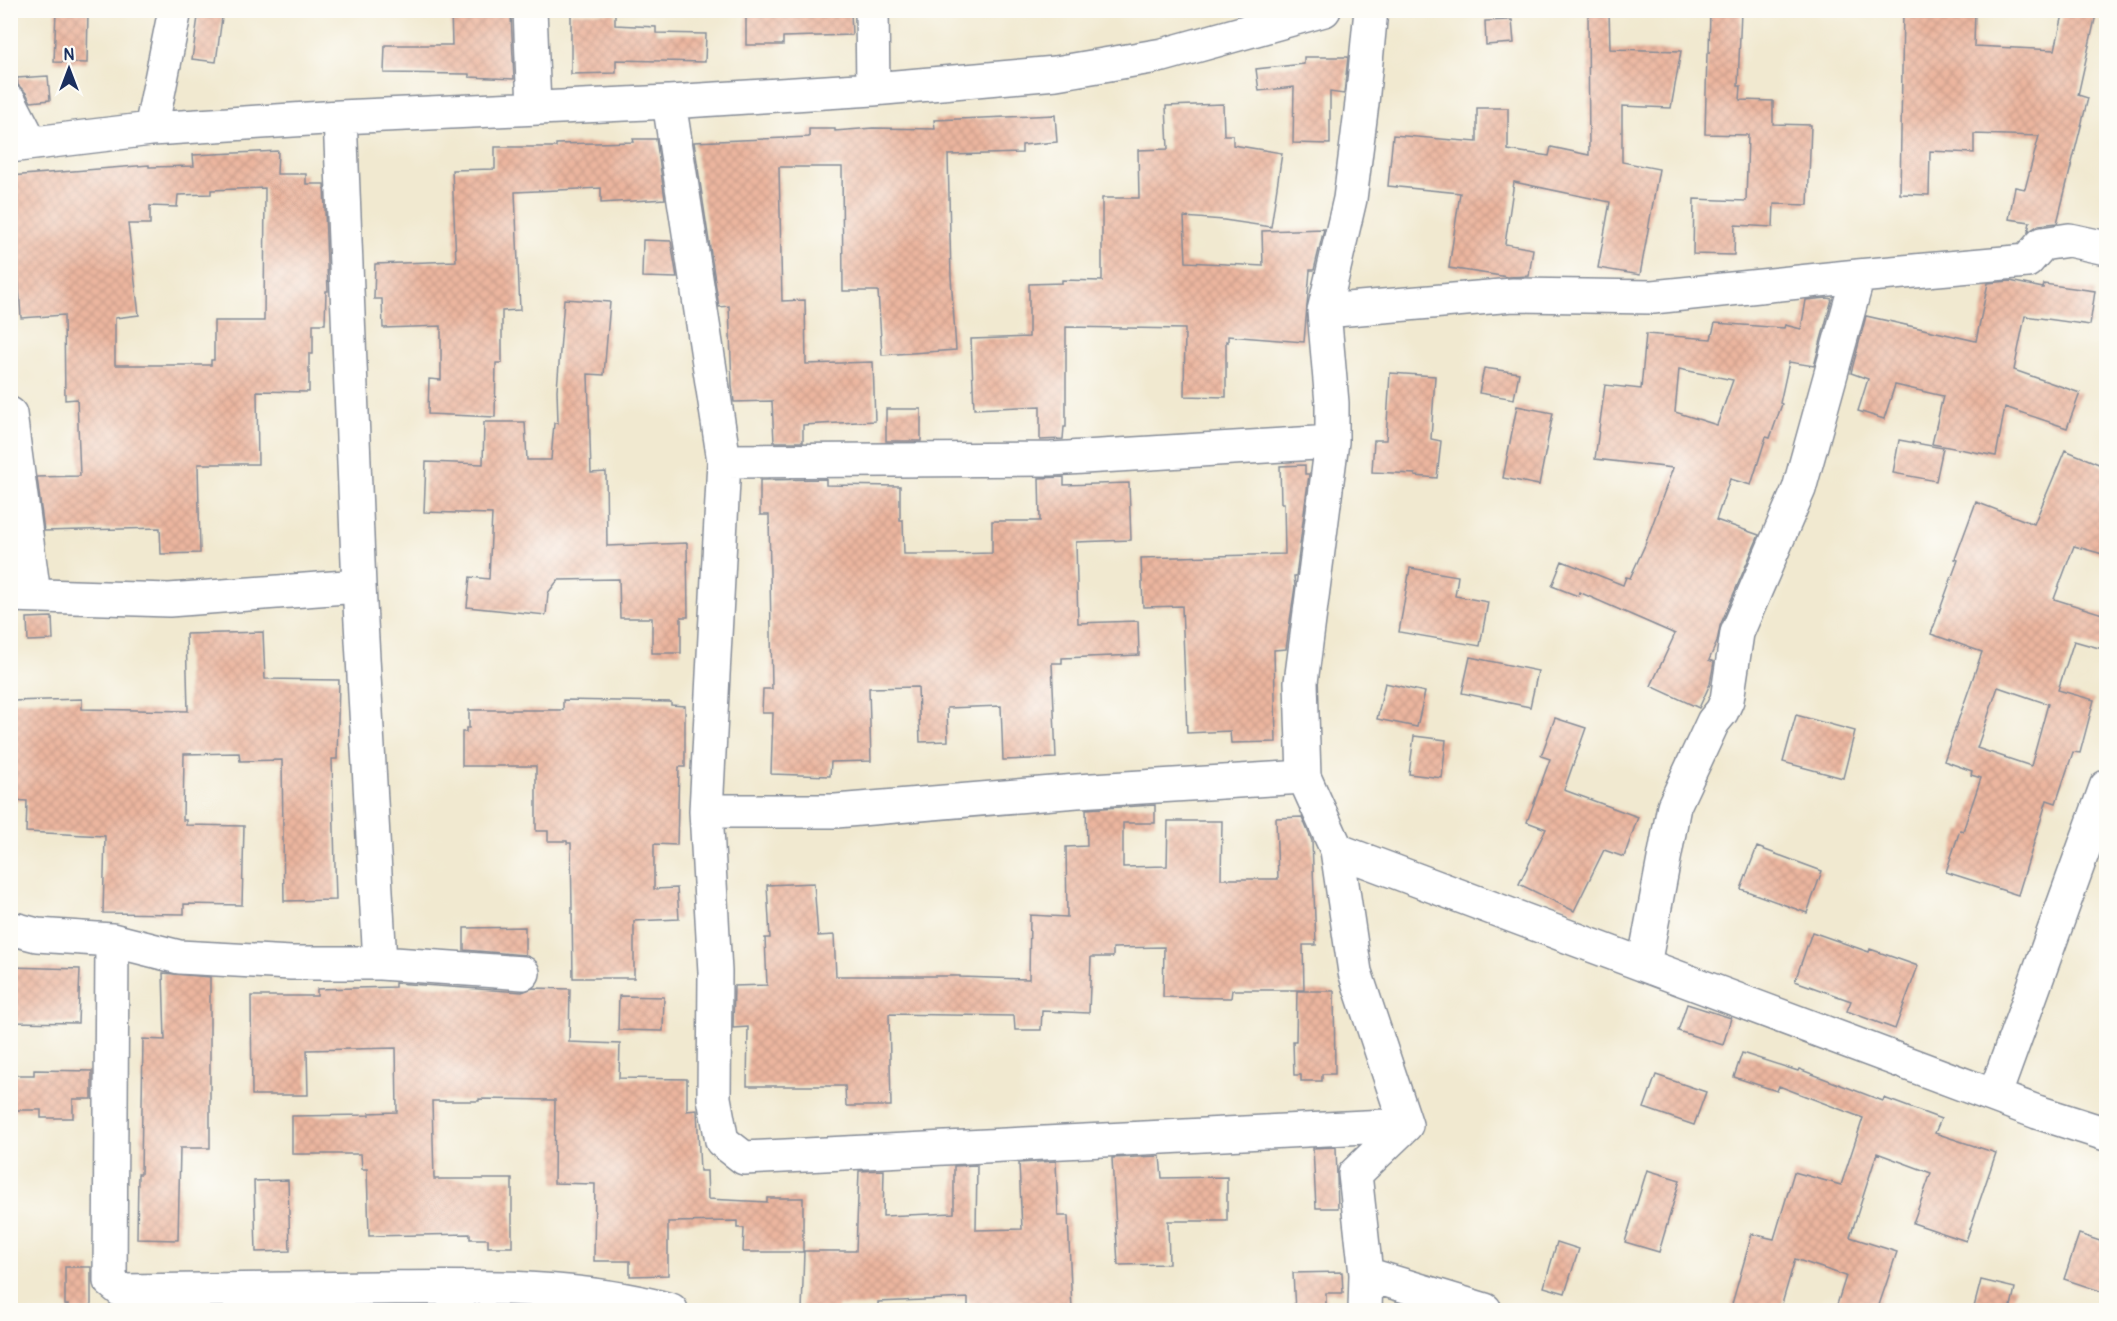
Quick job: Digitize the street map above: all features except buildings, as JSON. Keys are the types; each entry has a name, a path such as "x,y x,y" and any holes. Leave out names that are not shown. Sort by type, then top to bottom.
{"street":[{"path":"151,129 175,10"},
{"path":"530,10 534,107"},
{"path":"872,10 873,89"},
{"path":"10,102 21,145 151,129 873,89 1056,73 1163,55 1324,10"},
{"path":"1371,10 1350,200 1324,311 1332,403 1332,442 1301,682 1304,777 1337,850 1355,972 1406,1125"},
{"path":"669,102 724,461 706,811 715,972 714,1098 722,1141 744,1158 1406,1125"},
{"path":"340,117 359,586 380,963"},
{"path":"1324,311 1513,295 1653,297 2027,261 2042,244 2069,240 2106,248"},
{"path":"1644,965 1674,806 1713,722 1727,700 1737,633 1799,489 1858,276"},
{"path":"10,414 22,595 169,600 359,586"},
{"path":"724,461 1051,459 1332,442"},
{"path":"706,811 836,811 1077,791 1304,777"},
{"path":"1995,1094 2106,787"},
{"path":"1337,850 1995,1094 2037,1112 2106,1134"},
{"path":"10,928 37,935 112,940 179,957 291,963 380,963 523,973"},
{"path":"112,940 110,1281 122,1291 463,1287 563,1291 634,1300 671,1311"},
{"path":"1365,1311 1366,1274 1355,1174 1406,1125"},
{"path":"1366,1274 1485,1311"}]}
